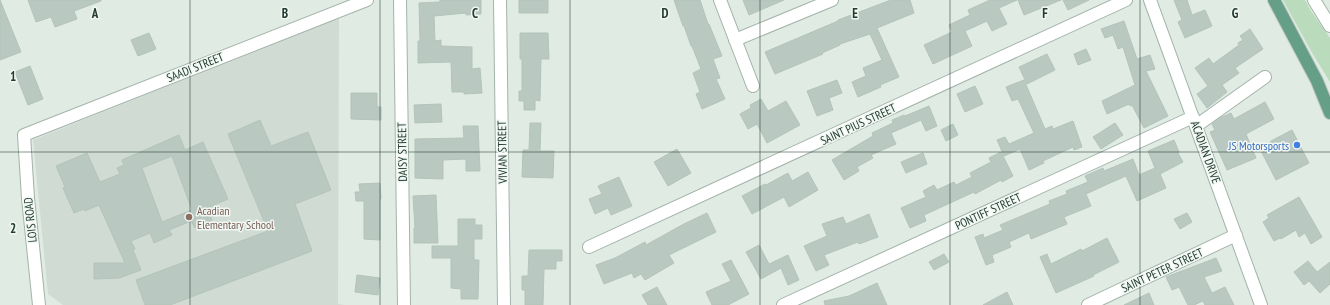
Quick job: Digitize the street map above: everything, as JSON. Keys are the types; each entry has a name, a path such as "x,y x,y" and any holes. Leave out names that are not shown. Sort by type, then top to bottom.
{"main road":[{"path":"1274,0 1317,81 1330,101"},
{"path":"1317,81 1330,113"}],"street":[{"name":"SAADI STREET","path":"24,135 367,0"},
{"name":"DAISY STREET","path":"400,0 404,305"},
{"name":"VIVIAN STREET","path":"500,0 504,305"},
{"path":"720,0 753,86"},
{"path":"735,40 832,0"},
{"name":"SAINT PIUS STREET","path":"589,248 1126,0"},
{"name":"ACADIAN DRIVE","path":"1150,0 1261,305"},
{"path":"1314,0 1330,26"},
{"name":"PONTIFF STREET","path":"783,305 1195,122 1265,76"},
{"name":"LOIS ROAD","path":"24,135 28,198 39,305"},
{"name":"SAINT PETER STREET","path":"1088,305 1236,235"}],"shaded area":[{"name":"Acadian Elementary School","path":"339,17 338,304 345,305 63,305 48,294 33,140"}],"green space":[{"path":"1283,0 1305,0 1330,38 1330,82 1311,51"}],"building":[{"path":"0,0 21,52 0,60"},
{"path":"28,0 101,1 74,11 77,19 55,27 51,17 36,22"},
{"path":"440,0 481,0 481,14 466,15 466,13 434,16 435,41 441,40 441,46 472,47 472,69 480,68 482,93 464,94 464,92 452,92 451,62 418,63 418,41 420,41 419,3 440,2"},
{"path":"519,0 548,0 548,13 519,13"},
{"path":"674,0 700,0 708,24 722,56 713,59 720,78 716,79 725,99 702,109 696,94 700,92 693,73 701,69"},
{"path":"743,0 784,0 749,15"},
{"path":"891,0 910,0 914,13 877,28 899,77 858,97 852,82 866,76 863,68 882,60 870,34 840,44 822,53 823,54 775,74 765,52 838,20"},
{"path":"990,0 1017,0 999,8 1007,24 992,31 987,21 965,31 972,46 933,64 924,45 952,32 949,25 970,15 968,10"},
{"path":"1018,0 1061,0 1024,15"},
{"path":"1063,0 1089,0 1068,10"},
{"path":"1174,0 1187,0 1192,15 1205,10 1212,26 1185,38 1178,22 1182,20"},
{"path":"1124,21 1137,59 1150,55 1155,69 1146,71 1168,116 1144,128 1132,105 1130,106 1129,104 1107,114 1102,101 1135,85 1123,47 1118,49 1113,35 1105,38 1101,29"},
{"path":"1250,29 1263,49 1235,68 1239,73 1222,85 1227,92 1207,108 1197,94 1208,86 1195,68 1209,58 1213,64 1239,45 1238,43 1243,40 1240,36"},
{"path":"149,33 156,49 138,56 131,40"},
{"path":"520,33 548,33 549,59 541,59 540,101 535,100 535,110 524,110 524,101 519,101 519,91 522,91"},
{"path":"1086,49 1091,60 1078,65 1074,54"},
{"path":"1047,54 1055,70 1027,84 1019,67"},
{"path":"30,66 43,99 28,105 15,72"},
{"path":"837,80 842,93 829,98 833,110 817,116 807,91"},
{"path":"1024,80 1045,129 1052,126 1053,129 1073,121 1082,147 1074,150 1073,147 1043,161 1044,163 1029,170 1020,149 1004,156 997,140 1005,137 1009,144 1034,133 1018,99 1012,101 1006,87"},
{"path":"975,86 983,104 965,112 957,94"},
{"path":"351,93 377,93 377,107 381,107 381,120 351,119"},
{"path":"761,99 768,111 786,101 800,125 767,143 757,124 748,129 740,114 751,108 750,105"},
{"path":"1265,102 1274,119 1246,134 1256,158 1227,170 1210,132 1215,130 1212,124 1231,113 1234,119"},
{"path":"441,104 442,122 415,123 414,105"},
{"path":"929,106 937,126 926,131 921,120 891,133 896,144 871,155 873,158 857,167 859,171 844,180 832,160 873,136 872,133 893,123 892,120"},
{"path":"260,120 271,146 308,132 331,190 295,204 312,251 170,305 145,305 136,280 268,231 228,134"},
{"path":"530,123 541,123 540,151 554,151 553,178 522,177 523,150 529,150"},
{"path":"1115,123 1123,135 1101,149 1093,137"},
{"path":"953,124 958,135 946,141 941,130"},
{"path":"463,126 478,126 480,171 466,171 466,159 443,160 443,179 415,178 415,139 464,138"},
{"path":"1292,130 1309,163 1276,180 1261,151 1271,141"},
{"path":"179,135 185,150 203,142 228,199 207,208 212,220 195,228 191,221 169,230 172,235 154,243 150,233 131,241 141,270 119,278 94,279 94,263 125,263 99,205 85,211 84,209 74,213 63,188 65,187 56,166 87,153 100,182 120,174 117,168 124,165 122,160","holes":["172,156 192,210 162,222 142,168"]},
{"path":"1174,140 1179,152 1178,153 1183,162 1160,174 1166,188 1137,201 1126,176 1086,194 1091,206 1064,217 1067,224 1031,239 1029,233 1009,242 1011,247 992,255 994,262 986,265 975,237 983,234 984,238 1003,230 1000,225 1050,204 1049,201 1067,194 1066,191 1088,182 1085,176 1103,168 1104,171 1133,159 1139,175 1155,168 1148,151"},
{"path":"677,149 691,173 668,186 654,162"},
{"path":"1001,152 1013,176 1002,182 1001,180 975,194 974,192 924,215 926,221 910,228 901,208 926,197 923,191 934,185 937,190 954,182 956,185 972,177 970,173 991,162 989,158"},
{"path":"923,153 927,164 906,173 901,162"},
{"path":"808,172 818,190 789,207 784,197 752,214 742,196 788,173 792,181"},
{"path":"619,177 632,206 611,215 608,208 595,214 589,199 602,194 598,186"},
{"path":"380,183 380,240 364,239 364,201 356,201 355,192 360,192 359,184"},
{"path":"436,195 438,243 414,243 415,228 413,196"},
{"path":"1299,197 1322,237 1311,244 1305,233 1299,237 1296,230 1281,239 1280,238 1274,241 1263,222 1269,218 1267,215"},
{"path":"707,213 716,232 669,255 674,263 645,280 641,274 634,278 632,273 604,284 596,265 615,258 645,242 646,245"},
{"path":"1187,213 1192,222 1180,229 1174,219"},
{"path":"869,214 878,237 859,244 858,242 824,255 829,265 816,271 804,246 827,236 822,224 843,217 846,224"},
{"path":"458,219 475,219 475,225 482,225 482,239 474,239 474,260 479,260 478,299 461,299 461,289 451,288 451,258 432,258 432,246 458,246"},
{"path":"1107,238 1119,262 1093,275 1094,276 1056,293 1040,257 1047,254 1051,264 1081,249 1082,251"},
{"path":"759,245 769,264 788,255 799,280 788,285 781,268 761,279 746,252"},
{"path":"529,250 562,250 562,261 556,261 556,269 544,269 543,305 525,305 525,290 522,290 522,276 528,276"},
{"path":"944,254 949,262 934,270 929,262"},
{"path":"1216,258 1222,271 1204,277 1212,293 1225,287 1234,305 1205,305 1203,301 1194,305 1188,305 1179,287 1172,290 1166,277"},
{"path":"731,260 749,294 728,305 712,305 706,292 731,281 722,264"},
{"path":"1308,261 1317,272 1330,262 1330,284 1320,293 1309,281 1304,285 1294,272"},
{"path":"357,275 380,278 378,295 355,292"},
{"path":"877,283 887,305 825,305 824,301 849,296"},
{"path":"657,287 667,305 648,305 642,295"},
{"path":"1007,292 1013,305 983,305"},
{"path":"1149,293 1154,305 1124,305"}],"place":[{"name":"JS Motorsports","path":"1297,145"},
{"name":"Acadian Elementary School","path":"189,217"}]}
